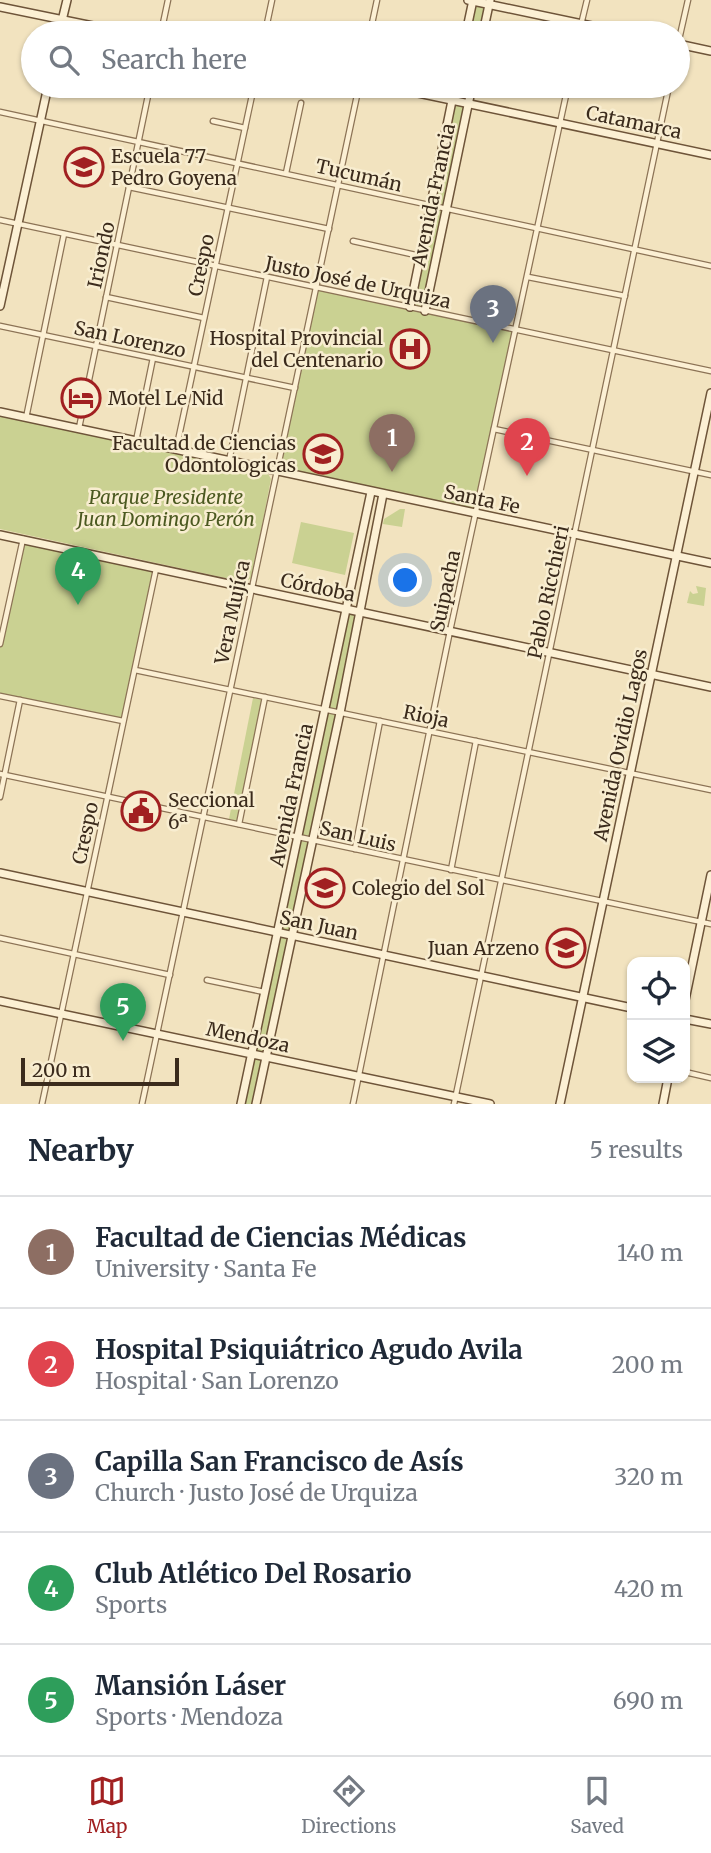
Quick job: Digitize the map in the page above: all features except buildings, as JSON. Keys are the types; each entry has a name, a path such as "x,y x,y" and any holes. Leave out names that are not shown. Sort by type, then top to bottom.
{"main road":[{"path":"62,20 66,0"},
{"path":"468,21 471,0 568,21"},
{"path":"485,21 489,2"},
{"path":"0,6 67,21"},
{"path":"690,47 711,51"},
{"path":"0,306 3,276 18,224 45,98"},
{"name":"Catamarca","path":"442,98 711,155"},
{"name":"Avenida Francia","path":"425,310 469,98"},
{"name":"Avenida Francia","path":"410,307 452,100"},
{"name":"Avenida Ovidio Lagos","path":"560,1104 711,393"},
{"name":"Santa Fe","path":"0,412 711,563"},
{"name":"Avenida Francia","path":"241,1104 371,492"},
{"name":"Avenida Francia","path":"256,1104 340,713 383,494"},
{"name":"Córdoba","path":"0,535 711,687"},
{"name":"San Juan","path":"0,873 627,1007"},
{"path":"690,976 711,876"},
{"name":"Mendoza","path":"0,1001 359,1076 455,1100 490,1104"},
{"path":"690,1020 711,1024"},
{"path":"663,1104 667,1083"}],"street":[{"path":"164,21 168,0"},
{"path":"268,21 272,0"},
{"path":"373,21 377,0"},
{"path":"582,21 587,0"},
{"path":"683,21 688,0"},
{"name":"Iriondo","path":"79,429 148,98"},
{"name":"Crespo","path":"176,450 251,98"},
{"name":"Vera Mujíca","path":"142,1104 356,98"},
{"name":"Suipacha","path":"353,1104 450,631 566,98"},
{"name":"Pablo Ricchieri","path":"455,1100 666,98"},
{"path":"286,173 301,103"},
{"name":"Tucumán","path":"0,112 711,266"},
{"path":"213,121 245,128"},
{"path":"129,187 329,229"},
{"name":"Justo José de Urquiza","path":"0,220 711,371"},
{"path":"26,418 64,234"},
{"path":"352,241 420,256"},
{"path":"229,461 267,277"},
{"path":"527,277 625,296"},
{"path":"106,297 204,318"},
{"name":"San Lorenzo","path":"0,326 295,388"},
{"path":"136,441 153,358"},
{"path":"494,429 711,475"},
{"path":"0,643 23,540"},
{"name":"Crespo","path":"42,1104 156,568"},
{"name":"Rioja","path":"135,670 711,790"},
{"path":"0,696 123,721"},
{"path":"239,824 265,697"},
{"path":"0,797 2,775 20,700"},
{"path":"355,849 380,722"},
{"path":"452,870 476,741"},
{"name":"San Luis","path":"2,775 711,924"},
{"path":"0,938 170,975"},
{"path":"207,980 265,993"},
{"path":"690,1073 711,1078"}],"green space":[{"path":"473,0 490,0 486,21 469,21"},
{"path":"453,98 469,98 425,310 516,330 476,515 277,471 316,288 410,307"},
{"name":"Parque Presidente Juan Domingo Perón","path":"0,415 267,472 271,479 252,578 244,582 0,529"},
{"path":"400,509 405,509 402,527 383,524 384,519"},
{"path":"301,522 354,533 345,575 292,563"},
{"path":"23,539 156,568 123,721 0,696 0,644"},
{"path":"696,586 706,588 704,606 687,603 690,591 693,594 698,593"},
{"path":"346,609 359,612 256,1104 241,1104"},
{"path":"253,698 262,700 238,821 229,819"}],"place":[{"name":"Escuela 77 Pedro Goyena","path":"84,167"},
{"name":"Capilla San Francisco de Asís","path":"493,343"},
{"name":"Hospital Provincial del Centenario","path":"410,349"},
{"name":"Motel Le Nid","path":"81,398"},
{"name":"Facultad de Ciencias Odontologicas","path":"323,454"},
{"name":"Facultad de Ciencias Médicas","path":"392,472"},
{"name":"Hospital Psiquiátrico Agudo Avila","path":"527,476"},
{"name":"Club Atlético Del Rosario","path":"78,605"},
{"name":"Seccional 6ª","path":"141,811"},
{"name":"Colegio del Sol","path":"325,888"},
{"name":"Juan Arzeno","path":"566,948"},
{"name":"Mansión Láser","path":"123,1041"}]}
